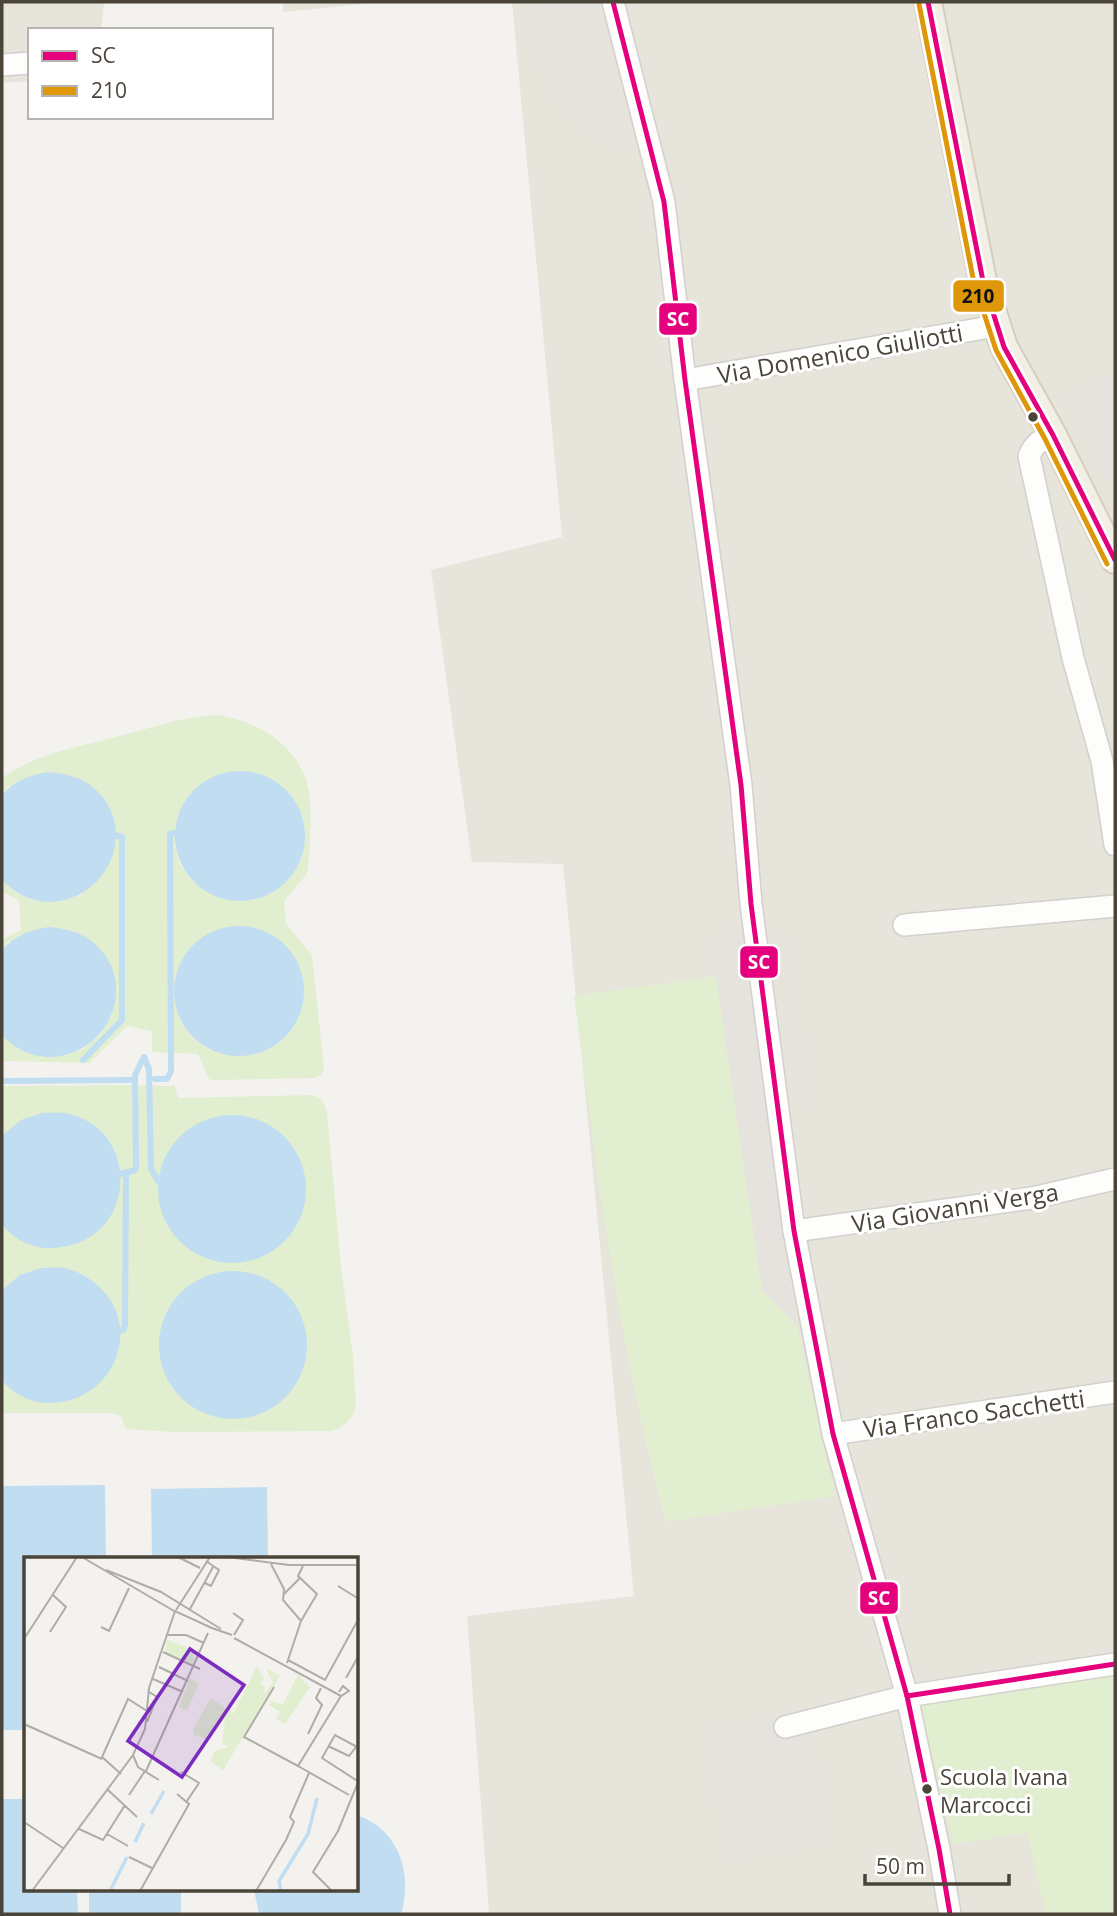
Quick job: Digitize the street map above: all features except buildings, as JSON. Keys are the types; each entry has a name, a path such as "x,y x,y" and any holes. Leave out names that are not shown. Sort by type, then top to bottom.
{"main road":[{"path":"928,2 983,281 996,326 1004,347 1053,435 1115,560"}],"street":[{"path":"612,2 664,202 685,380 741,785 751,904 794,1231 833,1434 907,1696 950,1914"},
{"path":"2,65 28,63"},
{"name":"Via Domenico Giuliotti","path":"685,380 996,326"},
{"path":"1053,435 1032,448 1029,456 1073,658 1102,761 1115,845"},
{"path":"904,925 1115,906"},
{"name":"Via Giovanni Verga","path":"794,1231 1032,1198 1115,1179"},
{"name":"Via Franco Sacchetti","path":"833,1434 1115,1392"},
{"path":"785,1727 907,1696 1115,1664"}],"shaded area":[{"path":"2,2 104,2 101,28 28,28 28,81 2,83"},
{"path":"283,2 383,2 283,12"},
{"path":"512,2 1115,2 1115,374 1068,398 1115,499 1115,1914 489,1914 467,1616 634,1596 563,864 472,862 431,570 562,537"},
{"path":"539,2 593,2 633,149 603,140 580,123 544,89"},
{"path":"1115,374 1115,499 1068,398"},
{"path":"739,917 797,1325 762,1290 716,976 719,940"},
{"path":"774,935 788,947 808,1092 798,1109"},
{"path":"808,1712 828,1844 727,1859 707,1728"}],"green space":[{"path":"218,715 249,723 276,739 297,761 309,791 308,869 284,901 286,924 312,955 324,1069 321,1075 314,1078 211,1080 198,1054 152,1052 152,1031 127,1026 89,1063 2,1061 2,1035 21,1050 83,1049 100,1035 111,1017 116,996 114,975 9,941 2,950 2,939 21,930 19,900 2,892 2,880 20,895 40,901 61,900 83,894 9,786 2,795 2,778 30,762 60,751 170,722","holes":["260,774 279,784 294,800 303,819 305,841 300,862 288,880 272,893 252,901 193,882 180,865 175,844","238,926 259,929 278,939 304,995 299,1016 288,1034 209,1050 192,1037 180,1019 174,999 175,977 183,957"]},
{"path":"716,976 744,1151 762,1290 797,1325 835,1496 666,1522 649,1457 622,1327 574,996"},
{"path":"2,1086 175,1086 179,1098 313,1095 324,1104 353,1355 356,1404 353,1415 338,1429 174,1432 126,1429 120,1415 111,1413 2,1413"},
{"path":"1115,1674 1115,1914 1046,1914 1027,1833 953,1844 920,1704"}],"water":[{"path":"240,771 265,776 286,790 300,811 305,836 300,861 286,882 265,896 240,901 215,896 194,882 180,861 175,836 180,811 194,790 215,776"},
{"path":"49,772 76,777 90,785 105,801 114,819 116,838 112,857 103,874 89,888 71,898 50,902 24,896 2,880 2,795 23,779"},
{"path":"239,926 264,931 285,945 299,966 304,991 299,1016 285,1037 264,1051 239,1056 214,1051 193,1037 179,1016 174,991 179,966 193,945 214,931"},
{"path":"49,927 76,932 90,940 105,956 114,974 116,993 112,1012 103,1029 90,1043 72,1053 50,1057 23,1051 2,1035 2,950 23,934"},
{"path":"42,1113 63,1113 89,1122 107,1139 118,1161 120,1185 115,1208 101,1228 79,1243 48,1248 35,1246 11,1234 2,1224 2,1136 21,1120"},
{"path":"232,1115 260,1120 285,1136 301,1161 306,1189 301,1217 285,1242 260,1258 232,1263 204,1258 179,1242 163,1217 158,1189 163,1161 179,1136 204,1120"},
{"path":"41,1268 67,1269 92,1281 109,1298 118,1317 120,1337 116,1357 107,1375 92,1390 72,1399 49,1403 23,1397 11,1390 2,1380 2,1290 20,1275"},
{"path":"233,1271 261,1276 285,1293 302,1317 307,1345 302,1373 285,1397 261,1414 233,1419 205,1414 181,1397 164,1373 159,1345 164,1317 181,1293 205,1276"},
{"path":"105,1485 106,1557 24,1557 24,1730 2,1730 2,1486"},
{"path":"267,1487 268,1557 152,1557 151,1489"},
{"path":"2,1799 24,1799 24,1892 77,1892 78,1914 2,1914"},
{"path":"359,1816 384,1831 400,1856 405,1884 401,1914 259,1914 254,1892 359,1892"},
{"path":"89,1892 181,1892 181,1914 89,1914"}],"waterway":[{"path":"155,1079 167,1079 171,1071 170,834 175,833"},
{"path":"83,1060 122,1020 122,837 115,835"},
{"path":"144,1057 149,1069 151,1169 158,1181"},
{"path":"121,1174 135,1170 136,1167 135,1075 144,1057"},
{"path":"2,1081 130,1080"},
{"path":"120,1331 125,1324 126,1172"}],"transit line":[{"name":"SC","path":"613,2 664,202 685,380 741,785 751,904 794,1231 833,1434 907,1696 950,1914"},
{"name":"SC","path":"928,2 983,281 1004,347 1053,435 1115,560"},
{"name":"210","path":"919,4 974,283 996,350 1045,439 1107,564"},
{"name":"SC","path":"907,1696 1115,1664"}],"place":[{"name":"Scuola Ivana Marcocci","path":"927,1789"}]}
